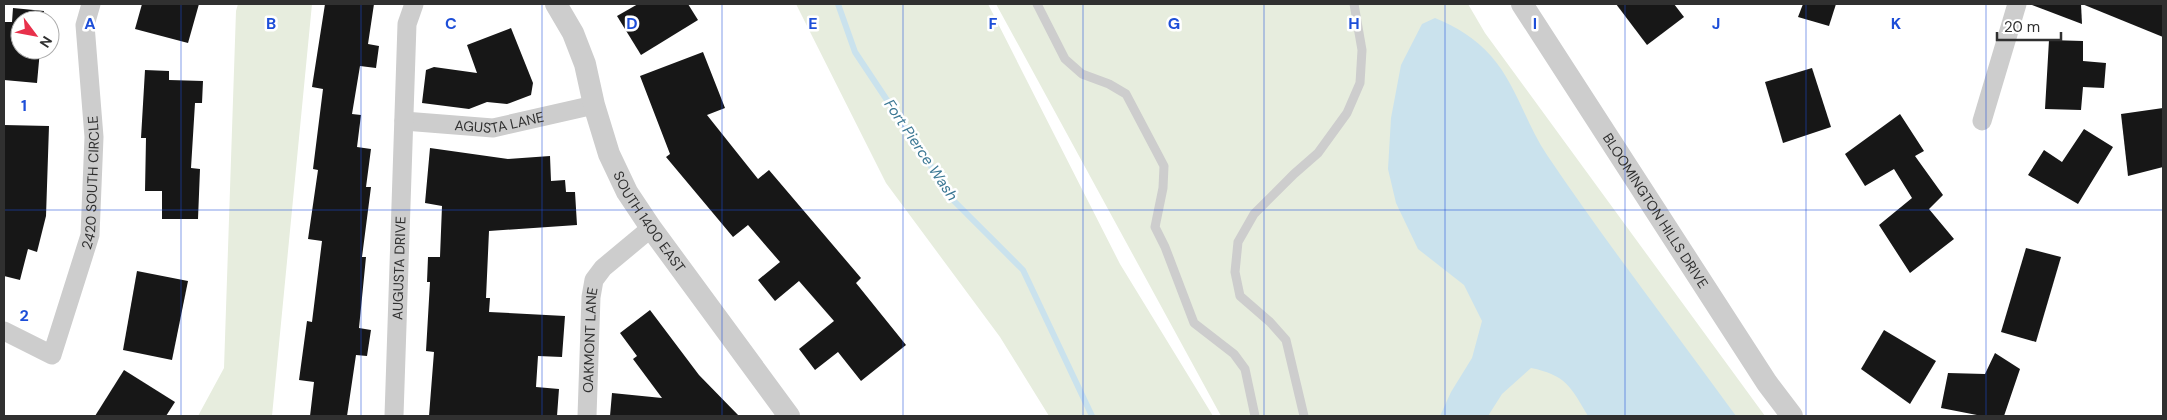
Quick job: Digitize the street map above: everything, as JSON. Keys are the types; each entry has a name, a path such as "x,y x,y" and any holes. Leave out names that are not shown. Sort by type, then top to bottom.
{"street":[{"name":"2420 SOUTH CIRCLE","path":"4,331 52,355 90,235 94,137 84,25 91,4"},
{"name":"AUGUSTA DRIVE","path":"394,416 406,24 414,4"},
{"name":"SOUTH 1400 EAST","path":"556,4 573,33 585,64 594,105 613,162 627,192 650,228 789,416"},
{"name":"BLOOMINGTON HILLS DRIVE","path":"1522,4 1767,383 1792,416"},
{"path":"1982,121 2017,4"},
{"name":"AGUSTA LANE","path":"404,121 493,128 594,105"},
{"name":"OAKMONT LANE","path":"587,416 591,297 594,280 603,268 650,228"}],"lane":[{"path":"1037,4 1065,59 1082,74 1109,84 1126,94 1164,166 1163,188 1155,227 1165,246 1194,323 1234,354 1245,369 1255,416"},
{"path":"1304,416 1286,340 1270,322 1240,296 1234,272 1238,242 1254,214 1294,174 1318,154 1347,113 1360,83 1362,50 1354,4"}],"green space":[{"path":"238,4 312,4 272,416 198,416 224,368 236,11"},
{"path":"796,4 988,4 1120,264 1213,416 1049,416 1000,337 886,183"},
{"path":"996,4 1468,4 1485,33 1765,416 1221,416"}],"water":[{"path":"1435,18 1472,38 1500,67 1547,155 1736,416 1588,416 1577,397 1566,384 1552,374 1531,368 1502,394 1488,416 1440,416 1451,392 1472,358 1482,321 1464,285 1418,249 1396,203 1388,169 1391,118 1401,65 1422,24"}],"building":[{"path":"142,4 199,4 188,43 135,29"},
{"path":"325,4 374,4 368,44 379,46 376,68 360,66 352,114 361,115 357,147 371,149 366,187 371,187 362,257 366,257 359,328 371,330 367,356 356,355 347,416 310,416 314,382 299,380 307,321 312,322 322,241 308,239 318,170 313,169 323,89 312,87"},
{"path":"638,4 688,4 698,20 641,55 617,16"},
{"path":"1616,4 1674,4 1684,17 1647,45"},
{"path":"1803,4 1836,4 1829,26 1798,17"},
{"path":"2081,4 2082,24 2032,5"},
{"path":"2082,4 2163,4 2163,37"},
{"path":"13,8 34,10 13,10"},
{"path":"4,22 10,22 10,60 39,60 37,83 4,80"},
{"path":"511,28 533,83 531,95 507,104 487,102 469,109 422,103 426,70 434,67 477,73 467,45"},
{"path":"2049,40 2083,41 2083,61 2106,63 2104,88 2083,87 2081,110 2045,109"},
{"path":"703,52 725,108 707,115 758,179 769,170 861,278 856,283 906,345 861,381 838,352 815,370 799,349 834,321 799,281 775,301 758,280 780,262 748,225 733,237 666,157 670,154 640,76"},
{"path":"1812,68 1831,127 1783,143 1765,82"},
{"path":"145,70 169,71 169,80 203,81 202,103 195,103 191,168 200,169 198,219 162,219 162,191 145,191 146,138 141,138"},
{"path":"2163,108 2163,167 2128,176 2121,114"},
{"path":"1900,114 1924,151 1915,156 1943,195 1929,209 1954,239 1910,273 1879,225 1912,198 1894,169 1865,186 1845,154"},
{"path":"4,125 49,126 46,216 37,252 28,249 20,280 4,276"},
{"path":"2084,129 2113,147 2078,204 2028,175 2044,150 2062,162"},
{"path":"430,148 508,159 550,156 551,181 565,180 566,192 575,192 577,225 489,231 486,298 490,298 489,312 565,316 562,357 538,356 536,387 559,389 557,416 429,416 434,352 426,351 430,282 427,282 428,257 440,257 442,206 425,203"},
{"path":"2026,248 2061,257 2036,342 2001,332"},
{"path":"137,271 188,281 172,360 123,350"},
{"path":"650,310 699,375 739,416 610,416 612,393 662,398 633,359 637,356 620,333"},
{"path":"1884,330 1936,361 1910,404 1861,369"},
{"path":"1995,353 2020,369 2004,416 1982,416 1941,408 1948,373 1985,374"},
{"path":"124,370 175,402 166,416 95,416"}],"waterway":[{"name":"Fort Pierce Wash","path":"838,4 855,52 954,201 1023,270 1092,416"}]}
